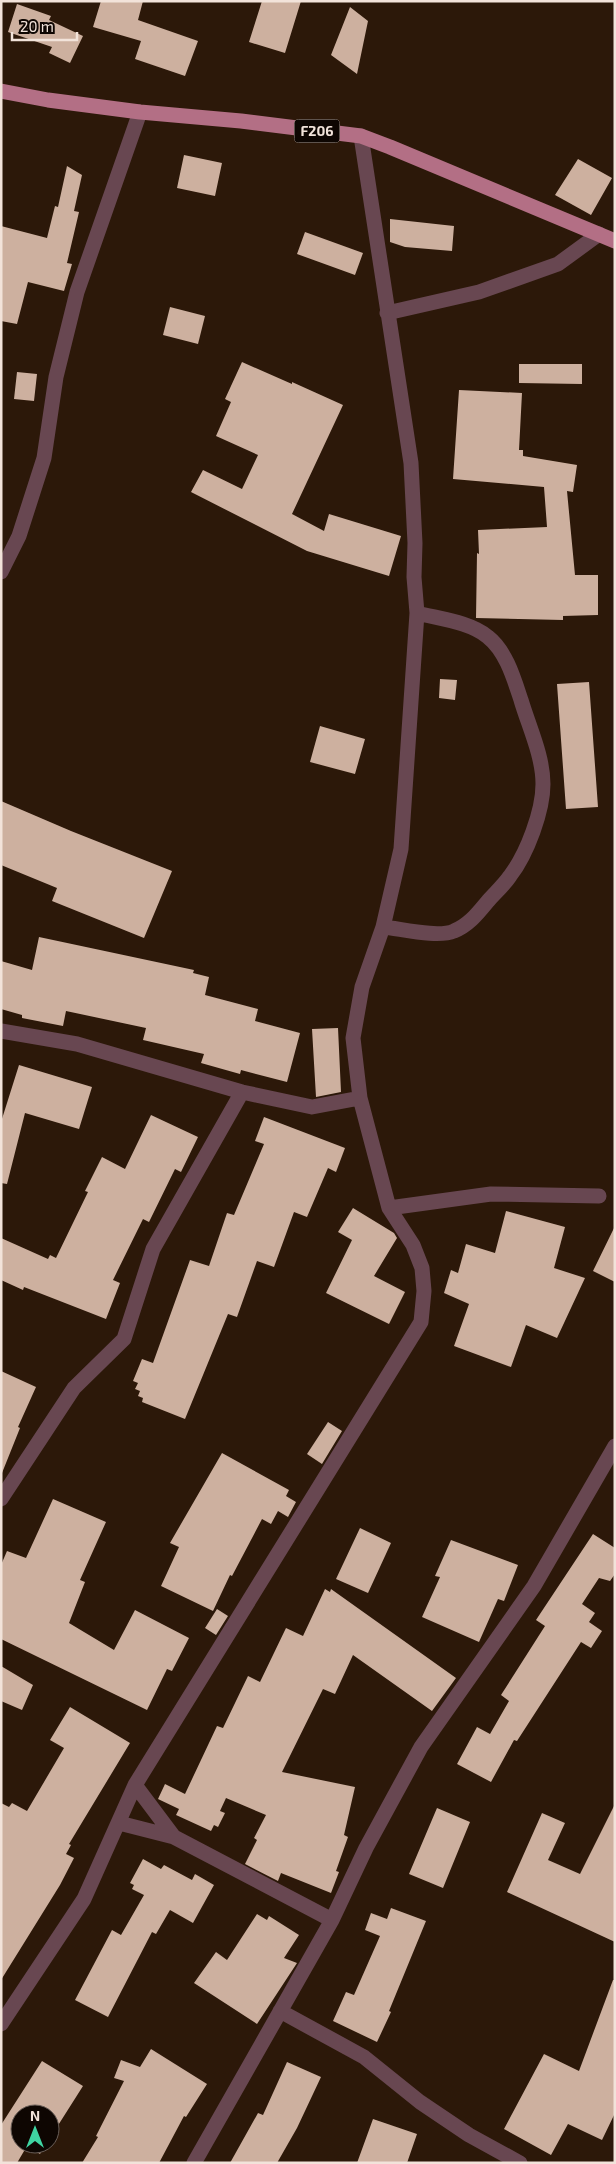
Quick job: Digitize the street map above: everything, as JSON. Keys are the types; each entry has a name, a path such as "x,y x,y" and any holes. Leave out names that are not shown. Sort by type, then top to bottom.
{"main road":[{"name":"F206","path":"1,91 48,100 140,112 241,121 361,136 390,146 615,241"}],"street":[{"path":"1,572 19,536 44,458 56,376 77,292 140,112"},
{"path":"1,2024 84,1899 135,1785 421,1322 424,1291 422,1268 413,1245 389,1208 360,1098 353,1038 362,987 383,927 401,849 417,612 414,576 415,543 411,463 361,136"},
{"path":"387,313 478,292 558,264 599,234"},
{"path":"383,927 435,933 453,932 469,923 511,875 528,842 539,810 543,785 541,766 535,744 517,688 503,656 489,637 470,627 417,612"},
{"path":"1,1032 77,1044 242,1092 312,1107 360,1098"},
{"path":"1,1499 74,1388 124,1339 153,1249 242,1092"},
{"path":"389,1208 491,1194 599,1196"},
{"path":"194,2163 332,1920 366,1848 421,1748 534,1586 615,1446"},
{"path":"135,1785 174,1837"},
{"path":"118,1823 174,1837 332,1920"},
{"path":"280,2011 364,2057 420,2102 460,2130 520,2163"}],"building":[{"path":"101,1 143,1 138,20 198,41 185,76 135,59 141,41 93,27"},
{"path":"262,1 301,1 285,53 249,42"},
{"path":"17,4 51,16 49,20 83,36 70,63 49,53 52,47 8,32"},
{"path":"350,7 368,21 357,74 331,55"},
{"path":"184,155 222,163 215,196 177,188"},
{"path":"578,159 612,178 591,215 555,195"},
{"path":"67,166 82,175 74,211 79,212 67,263 72,264 64,291 28,282 17,324 1,321 1,226 47,238 55,206 58,207"},
{"path":"390,219 454,226 452,251 405,247 390,242"},
{"path":"305,232 363,253 355,275 297,254"},
{"path":"170,307 205,316 198,344 163,335"},
{"path":"242,362 343,405 292,514 324,531 329,514 401,536 389,576 307,551 191,492 203,470 242,489 258,455 216,436 231,402 225,399"},
{"path":"519,364 582,364 582,384 519,383"},
{"path":"17,372 37,374 34,401 14,399"},
{"path":"459,390 522,393 519,450 523,450 523,456 577,465 573,492 567,491 575,575 598,575 598,615 563,616 563,620 476,618 477,553 479,554 478,530 547,527 544,487 453,479"},
{"path":"440,679 457,680 455,700 439,698"},
{"path":"589,682 598,807 566,809 557,684"},
{"path":"320,726 365,739 355,774 310,762"},
{"path":"1,801 172,871 144,938 52,901 57,888 1,865"},
{"path":"39,937 194,970 193,973 209,977 205,995 258,1009 255,1021 300,1033 287,1082 241,1070 240,1074 201,1063 204,1054 143,1040 146,1028 66,1011 63,1026 22,1018 22,1015 1,1009 1,961 32,970"},
{"path":"338,1028 341,1092 316,1097 312,1029"},
{"path":"19,1065 92,1087 79,1129 25,1113 7,1184 1,1183 1,1122"},
{"path":"151,1115 198,1137 181,1172 175,1169 149,1222 143,1219 113,1280 120,1283 106,1319 24,1287 23,1290 1,1280 1,1238 48,1259 50,1255 56,1258 88,1192 85,1191 102,1157 125,1169"},
{"path":"264,1117 345,1148 336,1172 328,1168 307,1217 294,1212 274,1267 257,1261 237,1317 228,1314 185,1419 142,1402 143,1398 138,1396 140,1391 135,1389 138,1383 133,1381 142,1359 153,1363 190,1260 209,1266 227,1213 234,1215 264,1144 255,1141"},
{"path":"353,1208 394,1233 397,1238 374,1276 405,1292 389,1324 326,1293 352,1240 338,1232"},
{"path":"506,1211 565,1227 554,1268 585,1278 557,1338 526,1325 511,1367 454,1346 469,1304 444,1293 451,1270 458,1273 466,1244 495,1253"},
{"path":"615,1226 615,1282 593,1271"},
{"path":"1,1371 36,1387 18,1427 20,1428 2,1473"},
{"path":"328,1422 342,1431 322,1464 307,1454"},
{"path":"222,1453 289,1490 286,1496 296,1502 288,1517 278,1511 271,1524 262,1519 232,1576 230,1575 213,1611 161,1586 179,1547 170,1543"},
{"path":"53,1499 106,1522 80,1580 85,1582 69,1623 114,1650 135,1610 189,1638 172,1671 167,1669 147,1710 1,1639 1,1565 7,1551 26,1558"},
{"path":"360,1528 391,1543 368,1593 336,1579"},
{"path":"593,1534 615,1548 615,1574 610,1581 599,1578 582,1604 595,1613 589,1622 602,1631 591,1648 581,1642 517,1741 514,1740 491,1782 457,1764 477,1727 490,1734 509,1701 501,1695 545,1626 536,1620"},
{"path":"451,1540 518,1565 504,1601 498,1599 479,1642 422,1617 440,1577 435,1576"},
{"path":"325,1589 330,1592 331,1589 456,1678 432,1711 353,1655 335,1694 323,1689 282,1772 355,1787 344,1835 348,1837 336,1871 339,1872 331,1893 281,1873 278,1881 245,1864 257,1840 254,1838 266,1815 226,1798 220,1811 225,1813 218,1827 214,1825 211,1831 176,1815 179,1809 158,1799 165,1784 185,1794 217,1726 223,1728 248,1676 260,1682 286,1628 303,1636"},
{"path":"217,1609 228,1616 216,1635 205,1628"},
{"path":"1,1666 33,1685 22,1710 1,1701"},
{"path":"70,1707 130,1743 69,1844 71,1845 66,1854 74,1858 60,1885 1,1980 1,1803 9,1807 12,1803 27,1811 64,1748 50,1740"},
{"path":"615,1804 615,1942 507,1892 542,1813 565,1823 548,1860 580,1874"},
{"path":"437,1808 470,1822 443,1888 409,1874"},
{"path":"143,1859 161,1869 164,1865 192,1880 195,1874 214,1885 193,1923 170,1910 156,1934 152,1932 108,2017 75,2000 112,1930 121,1935 144,1895 132,1889 134,1885 130,1883"},
{"path":"391,1908 426,1921 389,2011 391,2012 377,2042 333,2021 346,1992 354,1995 380,1936 365,1930 371,1913 387,1919"},
{"path":"257,1914 267,1920 269,1916 299,1935 284,1958 297,1963 257,2024 194,1983 216,1952 227,1960"},
{"path":"613,1980 615,1980 615,2113 602,2140 568,2124 551,2155 504,2129 544,2054 579,2071"},
{"path":"151,2049 207,2084 186,2117 184,2116 159,2163 82,2163 98,2137 96,2136 124,2081 114,2078 121,2060 140,2067"},
{"path":"42,2061 83,2086 60,2122 60,2104 14,2104"},
{"path":"287,2062 321,2077 297,2128 277,2163 230,2163 258,2113 263,2115"},
{"path":"10,2111 10,2154 22,2154 17,2163 1,2163 1,2125"},
{"path":"373,2119 417,2134 407,2163 357,2163"}]}
